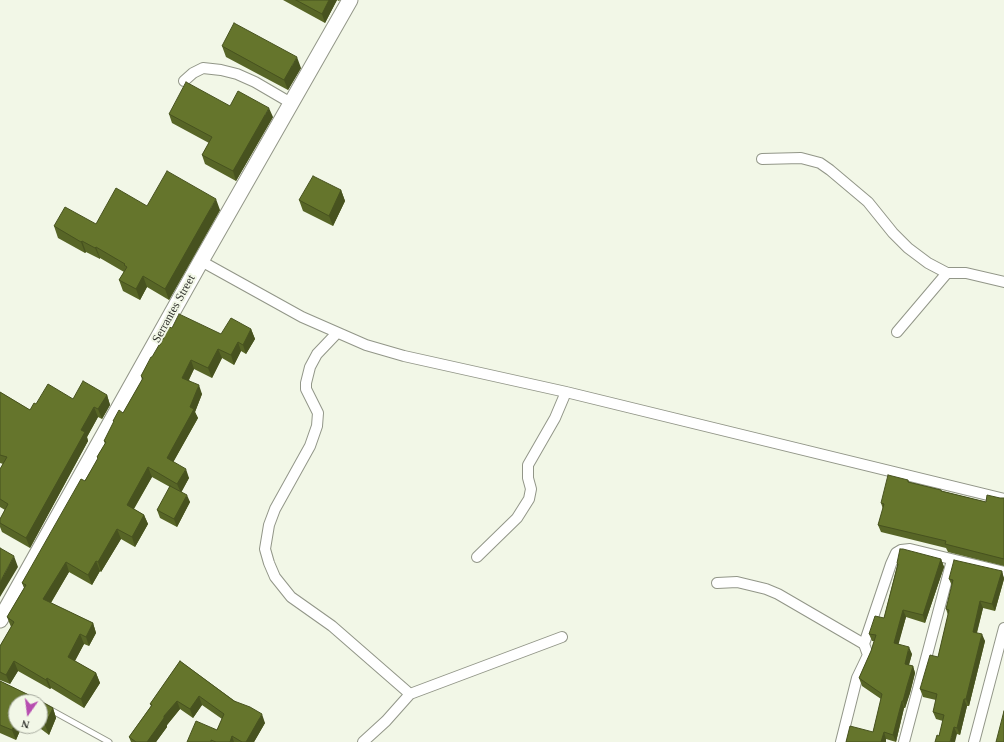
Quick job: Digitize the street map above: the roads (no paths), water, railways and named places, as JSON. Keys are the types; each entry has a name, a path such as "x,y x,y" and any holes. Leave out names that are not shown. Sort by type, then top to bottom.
{"main road":[{"name":"Serrantes Street","path":"0,620 201,261 350,0"}],"street":[{"path":"184,80 203,68 221,70 237,74 255,82 292,103"},
{"path":"762,159 801,158 820,163 868,202 893,233 908,248 928,263 947,273 966,273 1004,282"},
{"path":"201,261 302,317 366,345 404,356 566,392 1004,499"},
{"path":"897,332 947,273"},
{"path":"337,333 317,354 310,367 306,389 318,413 318,426 310,446 275,509 269,525 265,549 275,577 291,597 332,626 410,694"},
{"path":"477,557 517,518 530,499 531,489 528,478 528,465 555,418 566,392"},
{"path":"864,644 891,564 896,554 901,550 910,549 1004,572"},
{"path":"904,742 952,560"},
{"path":"717,583 737,582 766,589 778,594 864,644 868,652 868,657 857,678 841,742"},
{"path":"974,742 1004,631"},
{"path":"363,742 386,721 410,694 562,637"}],"lane":[{"path":"48,708 109,742"}]}
